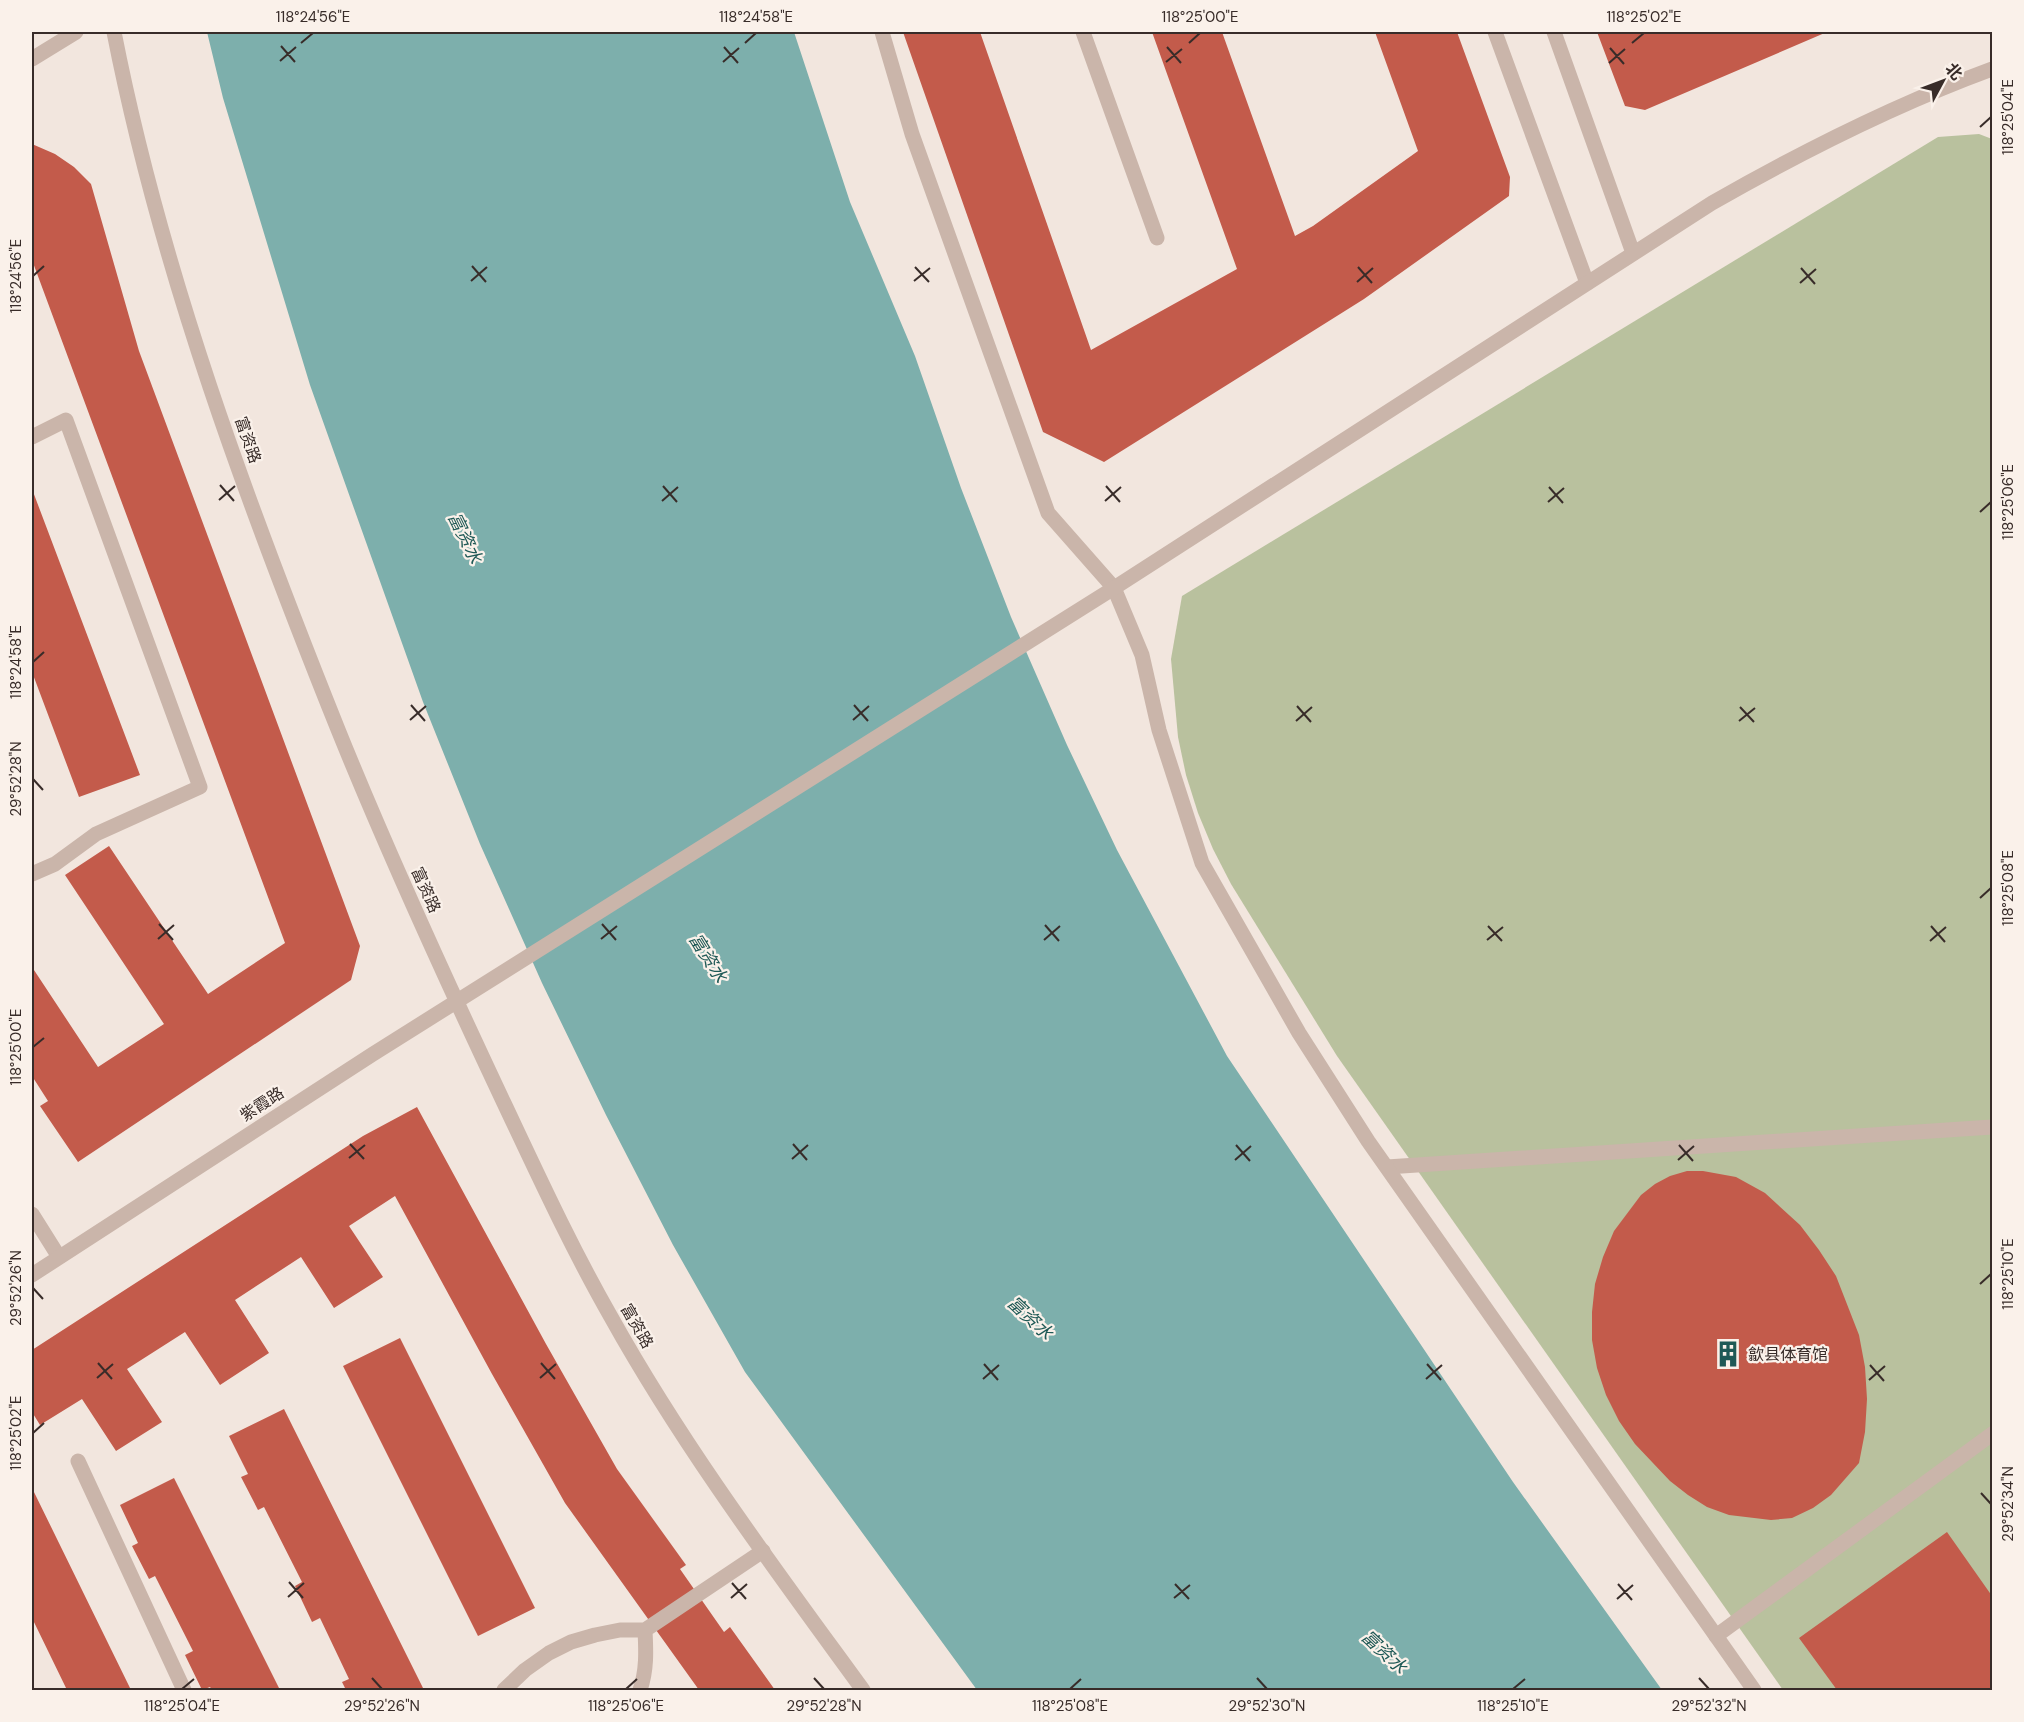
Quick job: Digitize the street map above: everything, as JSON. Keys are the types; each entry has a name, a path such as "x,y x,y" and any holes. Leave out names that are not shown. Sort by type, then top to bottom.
{"street":[{"path":"32,59 76,32"},
{"name":"富资路","path":"114,32 145,166 174,269 213,396 257,522 373,816 456,1002 566,1234 611,1318 717,1487 863,1690"},
{"path":"882,32 912,134 1048,513 1114,588 1142,655 1160,730 1202,863 1299,1033 1387,1167 1754,1690"},
{"path":"1083,32 1157,238"},
{"path":"1495,32 1587,284"},
{"path":"1554,32 1633,254"},
{"name":"紫霞路","path":"32,1275 514,965 1079,611 1721,198 1841,132 1908,102 1992,69"},
{"path":"32,437 66,420 200,787 96,834 55,864 32,874"},
{"path":"1387,1167 1992,1127"},
{"path":"32,1214 59,1257"},
{"path":"1716,1636 1992,1434"},
{"path":"78,1461 184,1690"},
{"path":"504,1690 525,1670 549,1653 571,1642 620,1630 645,1629 763,1551"},
{"path":"640,1690 644,1680 647,1655 645,1629"}],"green space":[{"path":"1979,134 1992,139 1992,1690 1783,1690 1337,1056 1231,884 1198,813 1186,775 1178,737 1171,659 1182,596 1938,137"}],"water":[{"name":"富资水","path":"207,32 794,32 850,202 915,356 961,488 1011,617 1067,745 1117,850 1227,1056 1513,1482 1662,1690 977,1690 745,1372 673,1245 542,983 480,844 423,702 310,385 223,98"}],"building":[{"path":"903,32 980,32 1091,350 1237,269 1152,32 1222,32 1295,236 1313,226 1418,151 1375,32 1457,32 1510,177 1509,196 1364,299 1104,462 1043,432"},
{"path":"1597,32 1827,32 1645,110 1625,106"},
{"path":"32,144 55,154 74,167 91,184 139,351 360,946 351,980 78,1162 40,1106 48,1101 32,1076 32,967 98,1067 164,1024 65,875 109,846 208,994 285,943 32,260"},
{"path":"32,489 140,775 79,797 32,672"},
{"path":"417,1107 617,1469 686,1565 680,1569 724,1632 730,1627 775,1690 699,1690 565,1503 395,1196 349,1226 383,1277 334,1308 301,1257 235,1300 269,1353 220,1385 185,1332 127,1369 162,1422 116,1451 82,1399 40,1425 32,1412 32,1350 363,1136"},
{"name":"歙县体育馆","path":"1687,1171 1703,1171 1736,1177 1765,1193 1800,1225 1836,1276 1859,1335 1865,1367 1867,1399 1865,1432 1859,1463 1831,1495 1813,1508 1792,1518 1771,1520 1729,1515 1707,1507 1688,1495 1670,1481 1635,1444 1619,1421 1606,1395 1597,1368 1592,1340 1595,1284 1614,1231 1641,1195 1670,1176"},
{"path":"400,1338 535,1608 478,1636 343,1366"},
{"path":"284,1409 424,1690 346,1690 342,1682 349,1679 320,1618 312,1622 295,1586 302,1582 264,1507 258,1510 241,1477 248,1474 229,1436"},
{"path":"174,1478 280,1690 212,1690 210,1687 202,1690 185,1655 193,1651 155,1576 149,1579 132,1546 138,1543 120,1505"},
{"path":"32,1488 131,1690 67,1690 32,1618"},
{"path":"1947,1532 1992,1596 1992,1690 1837,1690 1799,1638"}],"place":[{"name":"歙县体育馆","path":"1728,1354"}]}
